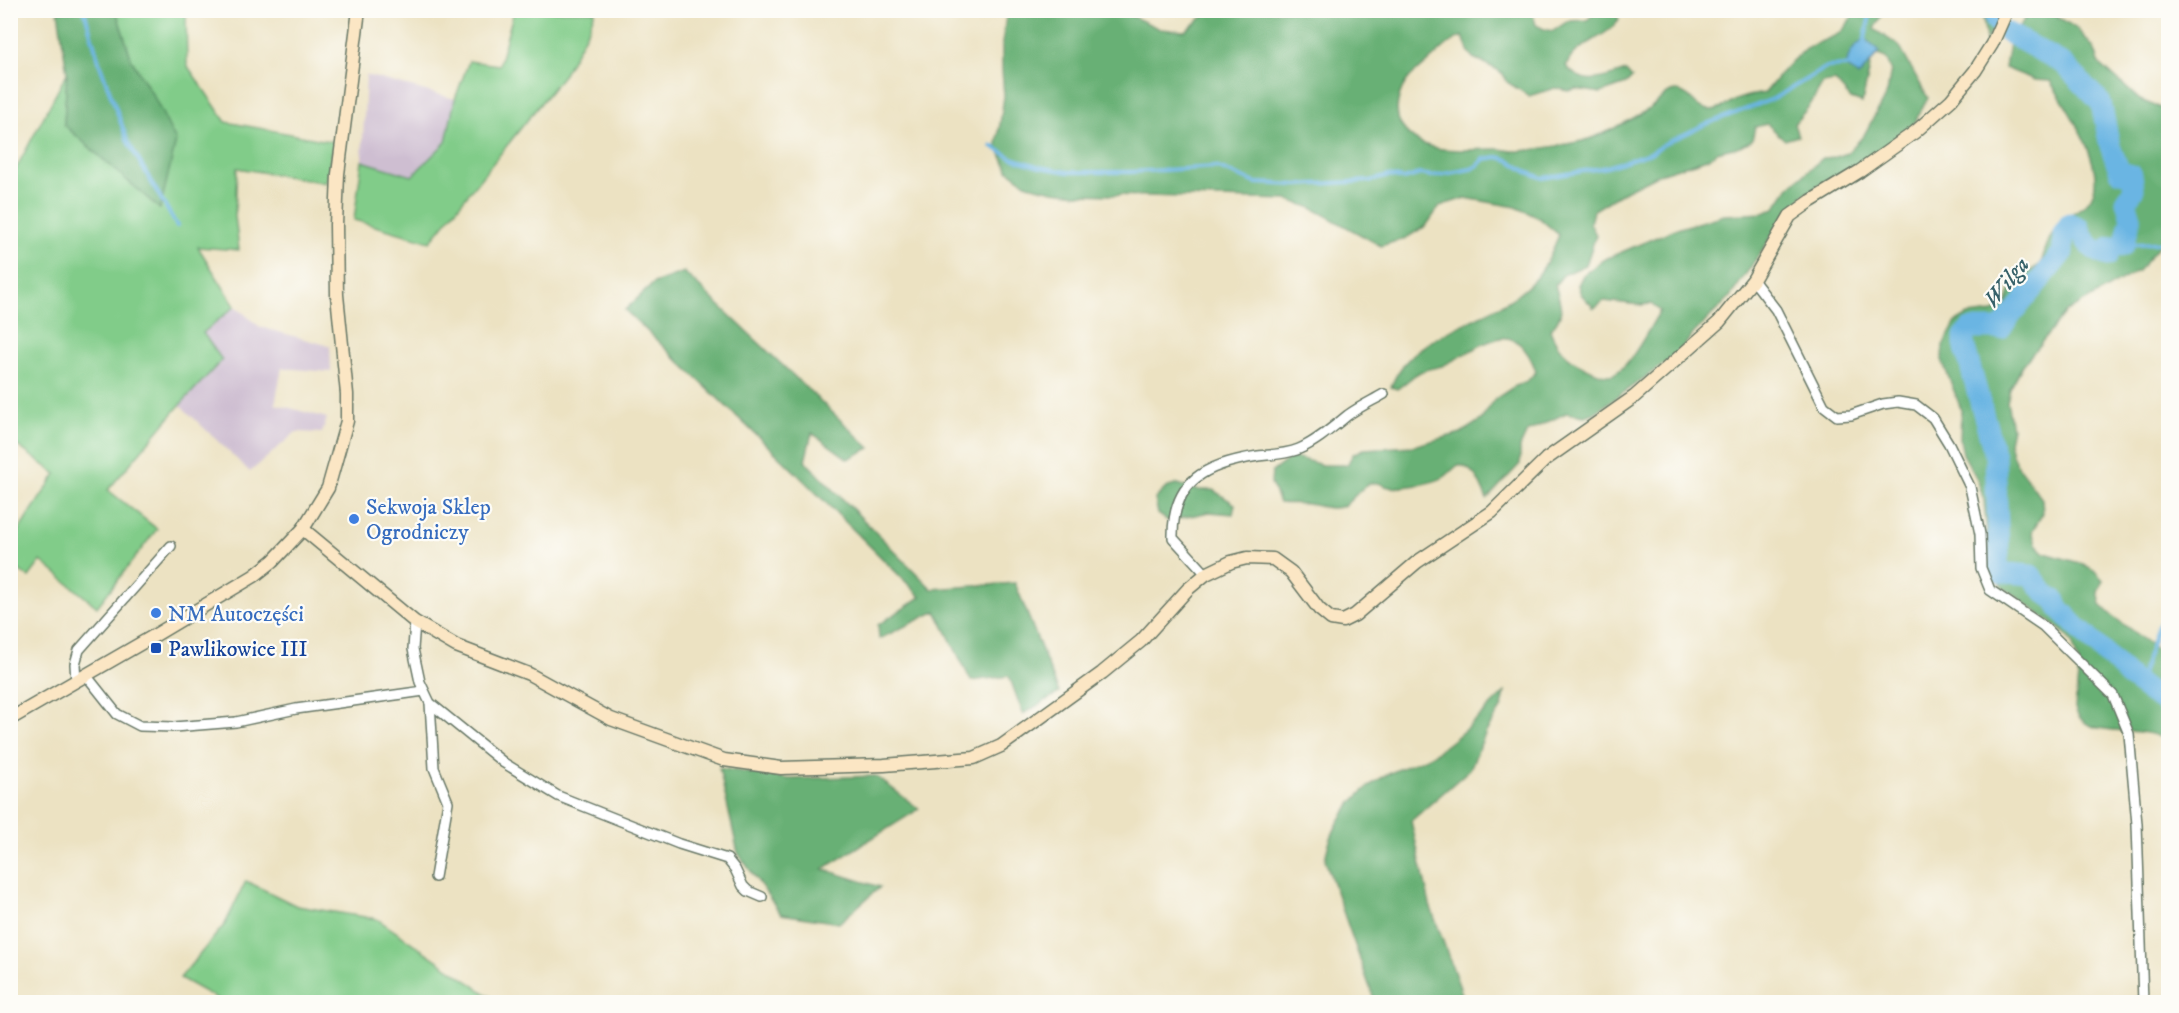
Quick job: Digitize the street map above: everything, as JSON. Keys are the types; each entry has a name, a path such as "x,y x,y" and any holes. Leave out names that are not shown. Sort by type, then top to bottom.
{"street":[{"path":"10,719 254,576 273,561 303,529 328,488 347,421 347,394 337,295 336,225 338,174 359,10"},
{"path":"303,529 415,622 456,646 529,674 611,719 724,760 781,768 884,765 974,758 1001,746 1130,651 1152,630 1176,600 1206,574 1221,566 1247,558 1273,559 1291,572 1319,609 1330,619 1343,621 1355,615 1417,562 1492,512 1546,459 1634,397 1719,322 1753,280 1790,216 1915,132 1958,93 1992,44 2005,15"},
{"path":"1753,280 1776,310 1824,406 1837,416 1851,415 1883,404 1898,402 1916,405 1933,418 1949,444 1970,487 1980,534 1981,568 1990,590 2043,627 2113,695 2129,734 2137,824 2143,1002"},
{"path":"1206,574 1173,538 1173,518 1179,499 1188,486 1214,466 1298,449 1384,394"},
{"path":"171,546 79,650 75,664 81,678 117,714 140,726 236,722 296,709 424,691"},
{"path":"415,622 413,648 420,682 430,703 434,768 448,802 435,877"},
{"path":"430,703 504,763 535,783 558,796 679,844 727,860 735,869 743,886 748,891 762,897"}],"shaded area":[{"path":"366,75 455,99 446,142 412,176 362,161"},
{"path":"235,306 260,327 330,346 331,372 282,368 275,404 327,418 322,433 296,432 250,472 180,405 222,360 202,333"}],"green space":[{"path":"1007,10 1121,11 1160,29 1185,31 1211,10 1532,11 1536,25 1553,31 1568,21 1587,20 1597,11 1615,11 1619,19 1613,26 1577,51 1566,66 1573,73 1587,79 1601,78 1626,71 1632,78 1626,84 1601,93 1555,88 1529,96 1507,82 1503,74 1496,69 1473,58 1463,36 1448,44 1412,75 1402,88 1397,109 1400,122 1412,137 1422,144 1460,150 1515,151 1532,150 1592,138 1649,109 1671,92 1682,92 1698,106 1709,110 1720,108 1741,98 1765,93 1802,52 1840,33 1855,11 1884,11 1874,29 1899,46 1928,98 1910,130 1859,167 1824,182 1803,196 1787,214 1730,297 1671,359 1594,413 1585,416 1566,413 1527,432 1520,447 1520,464 1487,499 1473,473 1464,466 1458,465 1444,477 1426,483 1394,487 1372,483 1364,487 1343,506 1330,508 1279,503 1271,483 1272,472 1290,458 1322,465 1347,465 1353,454 1364,449 1413,446 1461,433 1481,420 1495,399 1527,381 1536,372 1532,360 1520,344 1508,338 1502,338 1481,345 1442,366 1420,372 1397,389 1391,387 1402,367 1417,351 1518,295 1538,275 1559,235 1539,218 1516,207 1465,198 1440,206 1426,226 1406,238 1381,246 1312,208 1288,200 1078,194 1028,185 1008,170 997,145 1004,96 1002,43","holes":["1873,53 1886,58 1891,69 1887,93 1864,135 1848,153 1823,158 1789,187 1775,208 1764,213 1724,215 1673,230 1603,260 1583,275 1578,285 1581,294 1594,308 1604,301 1651,304 1660,311 1638,348 1624,366 1617,372 1603,375 1577,363 1563,352 1550,330 1558,319 1561,309 1555,285 1563,275 1586,265 1596,235 1590,223 1593,211 1659,174 1707,159 1717,152 1741,146 1752,140 1755,127 1767,124 1785,140 1798,136 1794,124 1810,105 1823,83 1835,81 1851,99 1862,103"]},
{"path":"58,11 116,11 132,61 154,97 176,141 160,209 64,125 67,73"},
{"path":"116,11 186,11 187,65 226,122 334,142 326,183 237,168 235,216 239,250 198,247 235,306 203,333 222,360 180,405 108,490 157,529 97,607 41,561 29,577 11,565 11,542 56,474 11,441 10,180 67,73 64,125 154,97 132,61"},
{"path":"514,11 595,11 589,28 564,74 430,242 354,220 362,161 412,176 446,142 455,99 469,61 499,65"},
{"path":"1980,11 1997,11 1993,28 1986,41 1983,17"},
{"path":"2052,13 2077,29 2094,48 2100,64 2140,100 2163,109 2168,115 2168,227 2155,251 2138,271 2066,312 2023,365 2010,389 2007,402 2012,428 2009,442 2018,467 2042,499 2043,513 2032,531 2036,544 2045,553 2083,564 2094,570 2103,580 2098,592 2101,605 2168,658 2168,742 2143,732 2102,729 2081,719 2075,708 2079,664 2072,642 2062,631 2004,588 1991,571 1984,500 1977,479 1963,454 1960,440 1961,409 1942,360 1943,346 1956,322 1968,315 1994,312 2006,304 2010,291 2018,279 2041,264 2056,228 2064,219 2087,203 2094,191 2095,176 2092,159 2076,124 2050,81 2035,80 2005,68 2009,43 2025,18"},
{"path":"684,272 870,448 848,459 812,433 805,461 932,589 1015,583 1059,693 1023,714 1009,676 971,681 936,611 879,639 878,625 921,597 789,466 625,310 654,283"},
{"path":"1178,484 1197,490 1213,490 1235,504 1233,514 1209,512 1168,521 1158,514 1155,499 1166,488"},
{"path":"1505,692 1502,707 1486,732 1470,769 1411,821 1430,905 1465,1002 1375,1002 1325,860 1334,831 1349,806 1371,785 1397,770 1431,756 1471,724"},
{"path":"719,768 789,779 876,776 919,809 823,869 880,887 839,923 781,914 738,853"},
{"path":"246,881 297,906 377,919 491,997 503,1002 223,1002 180,978 225,924"}],"water":[{"path":"1865,39 1880,52 1858,77 1847,66 1847,61 1852,50"}],"waterway":[{"path":"84,10 100,65 128,142 177,226"},
{"path":"1864,43 1871,10"},
{"name":"Wilga","path":"1994,10 1996,21"},
{"name":"Wilga","path":"2008,33 2064,64 2101,103 2110,146 2120,172 2132,175 2134,189 2126,201 2131,218 2124,245 2111,247 2108,256 2102,254 2090,245 2079,227 2070,223 2063,233 2063,252 2000,329 1970,329 1964,336 1964,344 1995,456 1999,552 1996,572 2031,575 2075,625 2132,679 2166,704 2168,708"},
{"path":"992,146 1012,158 1040,167 1068,172 1130,172 1216,167 1256,183 1297,185 1370,181 1389,176 1404,179 1420,174 1432,176 1471,169 1484,159 1498,157 1509,160 1527,172 1543,178 1607,167 1653,152 1662,145 1706,124 1773,99 1827,67 1847,66 1851,63"},
{"path":"2124,245 2168,242"},
{"path":"2138,683 2158,626 2168,611"}],"place":[{"name":"Sekwoja Sklep Ogrodniczy","path":"354,519"},
{"name":"NM Autoczęści","path":"156,613"},
{"name":"Pawlikowice III","path":"156,648"}]}
